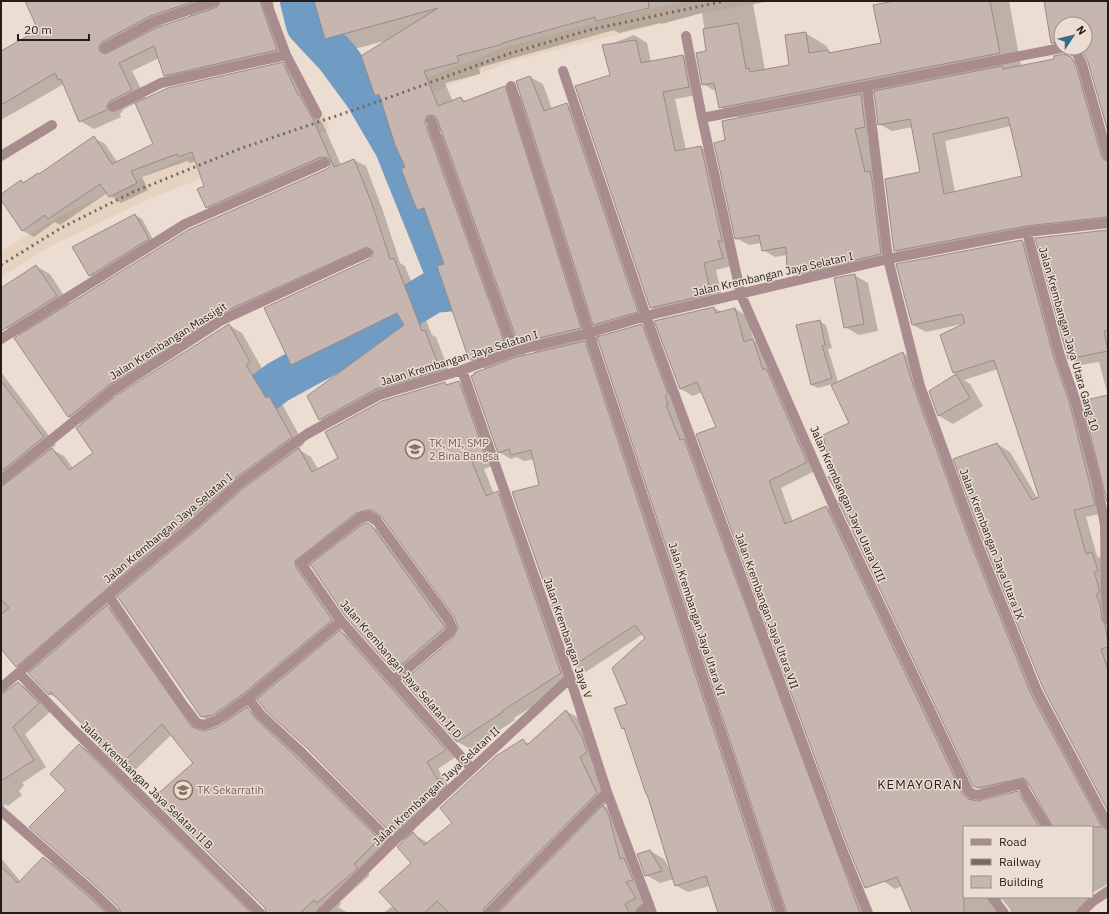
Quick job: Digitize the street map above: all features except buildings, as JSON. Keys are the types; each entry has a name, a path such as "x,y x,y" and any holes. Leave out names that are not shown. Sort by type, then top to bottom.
{"street":[{"path":"104,48 153,22 215,1"},
{"path":"266,1 286,55 317,114"},
{"name":"Jalan Krembangan Jaya Utara VIII","path":"686,36 702,118 741,295 837,514 968,790 972,794 978,795 1020,784 1046,826"},
{"path":"702,118 1053,50"},
{"path":"113,107 161,83 286,55"},
{"path":"1078,56 1082,64 1108,156"},
{"name":"Jalan Krembangan Jaya Utara VII","path":"563,71 646,316 833,827 868,913"},
{"name":"Jalan Krembangan Jaya Utara VI","path":"511,86 589,333 782,913"},
{"name":"Jalan Krembangan Jaya Utara IX","path":"866,86 888,259 920,386 976,540 1037,691 1108,825"},
{"path":"431,121 514,351"},
{"path":"1,156 52,125"},
{"path":"1,339 185,224 324,163"},
{"name":"Jalan Krembangan Jaya Selatan I","path":"1,688 108,594 195,523 241,482 307,434 379,395 462,370 514,351 589,333 646,316 741,295 888,259 1027,232 1108,223"},
{"name":"Jalan Krembangan Jaya Utara Gang 10","path":"1027,232 1060,356 1075,399 1097,482 1105,525 1105,583 1108,619"},
{"name":"Jalan Krembangan Massigit","path":"1,480 113,390 220,321 367,253"},
{"name":"Jalan Krembangan Jaya V","path":"462,370 570,678 607,792 650,909"},
{"name":"Jalan Krembangan Jaya Selatan II D","path":"394,680 448,634 452,628 449,620 377,521 369,516 360,518 301,563 341,621 471,768"},
{"path":"108,594 197,723 204,726 216,721 248,698 341,621"},
{"name":"Jalan Krembangan Jaya Selatan II B","path":"19,673 70,726 260,913"},
{"name":"Jalan Krembangan Jaya Selatan II","path":"321,913 471,768 570,678"},
{"path":"248,698 262,715 392,843"},
{"path":"489,913 607,792"},
{"path":"1,811 92,890 115,913"},
{"path":"1083,912 1090,900 1108,891"},
{"path":"993,898 1004,913"},
{"path":"640,913 650,909"}],"shaded area":[{"path":"688,1 772,1 703,13 515,60 374,114 364,102 507,47 611,18"},
{"path":"325,115 330,130 153,197 49,247 1,277 1,251 67,212 179,160"}],"waterway":[{"path":"213,421 247,405 278,382 342,347 433,292 453,290 395,146 365,95 337,57 307,25 301,1"}],"railway":[{"path":"1,265 61,228 133,192 239,149 377,102 508,54 589,30 725,1"}],"place":[{"name":"TK, MI, SMP 2 Bina Bangsa","path":"415,449"},
{"name":"TK Sekarratih","path":"183,790"}],"district":[{"name":"KEMAYORAN","path":"920,784"}]}
